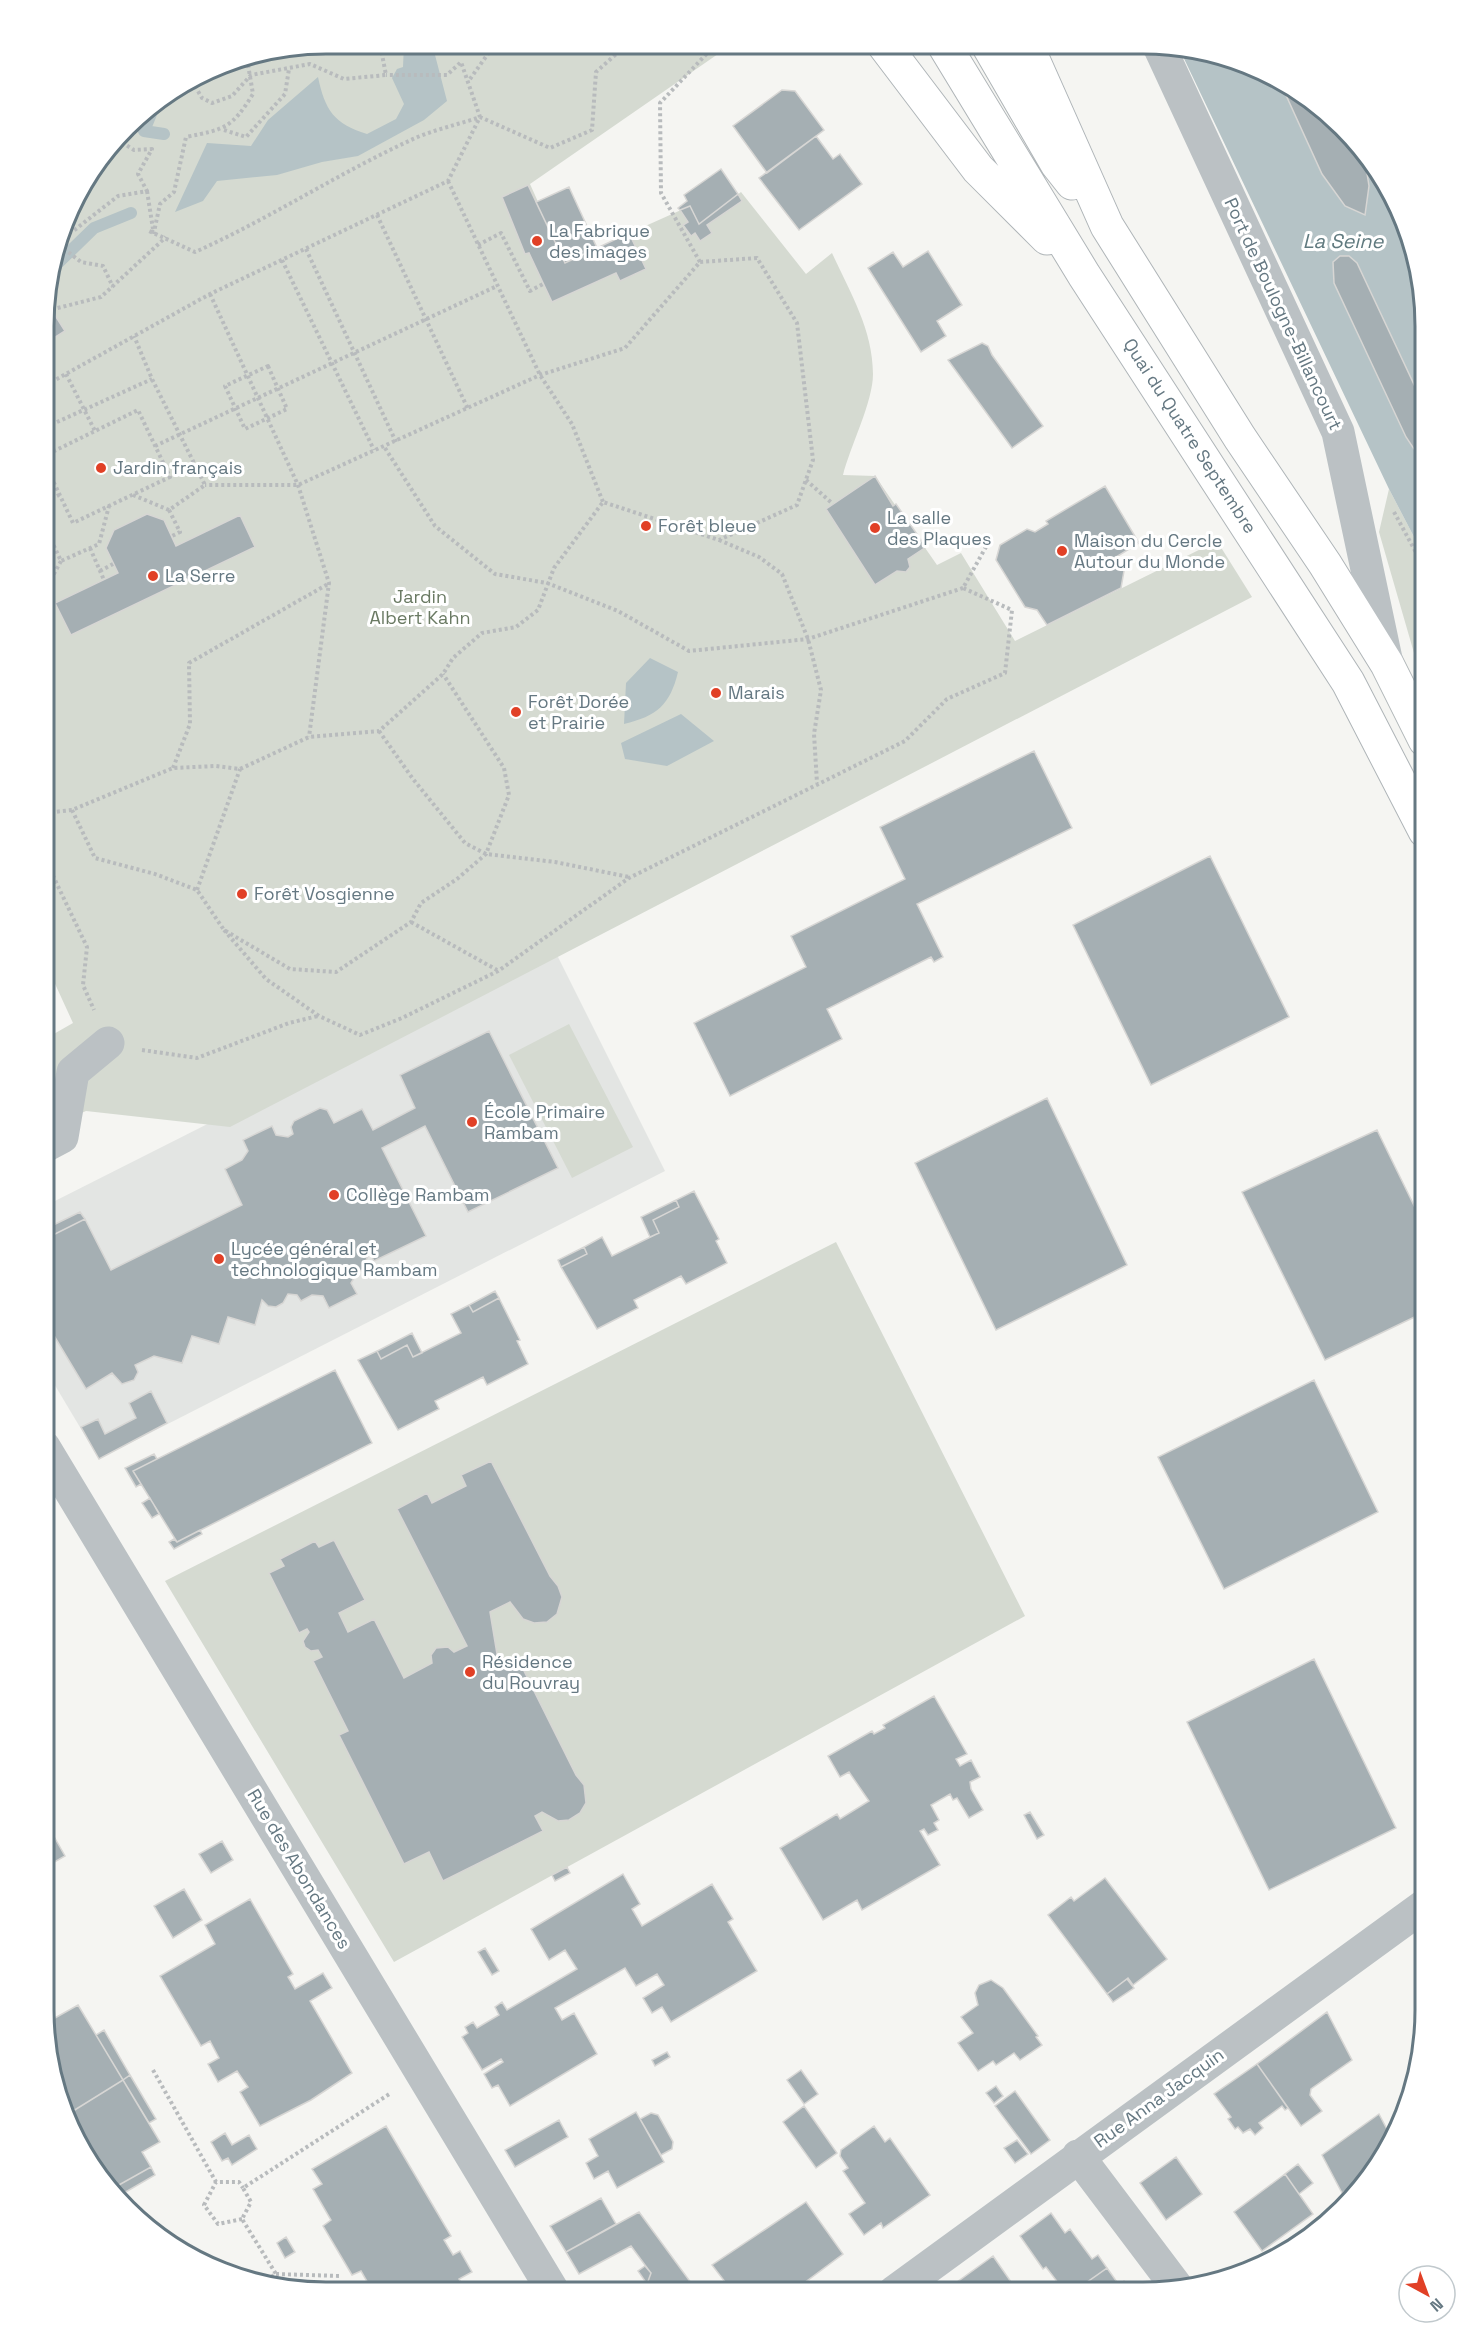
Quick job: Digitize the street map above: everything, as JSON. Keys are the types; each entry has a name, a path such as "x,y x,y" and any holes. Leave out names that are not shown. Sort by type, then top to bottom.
{"main road":[{"path":"891,54 978,169 1084,275"},
{"name":"Quai du Quatre Septembre","path":"949,54 1084,275 1337,664 1415,812"},
{"path":"993,54 1057,164 1107,226 1240,438 1324,564 1387,664 1415,720"},
{"path":"1031,54 1107,226"}],"street":[{"name":"Port de Boulogne-Billancourt","path":"1163,55 1338,432 1387,664"},
{"path":"54,1141 62,1137 73,1072 108,1043"},
{"name":"Rue des Abondances","path":"54,1463 548,2282"},
{"name":"Rue Anna Jacquin","path":"908,2282 1415,1912"},
{"path":"1078,2156 1172,2280"}],"path":[{"path":"383,54 388,75"},
{"path":"469,79 488,54"},
{"path":"154,231 149,231 195,252 235,234 346,172 413,139 480,117 550,148 592,130 596,72 616,54"},
{"path":"700,262 661,193 660,103 706,54"},
{"path":"54,381 210,294 448,181 480,117 469,79 461,62 447,75 344,78 310,64 251,75 232,96 212,103 202,98 196,87"},
{"path":"154,231 160,204 174,192 186,137 224,129 240,115 253,94 249,65"},
{"path":"224,129 246,137 285,94 290,69"},
{"path":"125,144 134,150 152,149 138,174 147,191 154,231"},
{"path":"448,181 540,375 572,424 603,502"},
{"path":"71,232 118,196 147,191"},
{"path":"377,215 468,409"},
{"path":"478,245 501,233 530,291 543,284"},
{"path":"55,310 101,297 166,237"},
{"path":"306,249 396,442"},
{"path":"65,250 81,262 103,266 113,287"},
{"path":"169,510 205,485 298,485 374,450 384,448 540,375 625,348 700,262 757,258 797,323 813,459 797,505 719,540"},
{"path":"282,260 374,450"},
{"path":"155,446 496,286"},
{"path":"210,294 298,485 329,583 309,737"},
{"path":"134,336 152,379 205,485"},
{"path":"268,366 287,409 245,429 225,386 246,376 268,366"},
{"path":"66,374 95,430"},
{"path":"54,423 152,379"},
{"path":"54,451 138,410 170,477 73,523 54,484"},
{"path":"72,810 94,858 155,874 196,890 224,930 266,980 319,1016 360,1035 402,1018 498,971 629,878 905,741 947,699 1005,673 1012,610 963,588 808,639 689,651 618,611 547,583 495,574 435,526 384,448"},
{"path":"806,480 832,504"},
{"path":"54,497 59,495"},
{"path":"133,495 169,510 180,532 172,536"},
{"path":"603,502 719,540 759,557 782,574 808,639 821,690 814,734 817,783"},
{"path":"54,812 72,810 173,768 216,766 240,769 309,737 379,731 443,674 453,658 482,633 516,627 538,610 554,568 603,502"},
{"path":"54,574 61,561 99,544 108,506"},
{"path":"963,588 987,544"},
{"path":"54,546 61,561"},
{"path":"90,548 104,580"},
{"path":"100,571 113,564"},
{"path":"173,768 190,724 189,663 329,583"},
{"path":"224,930 290,969 336,972 411,922 421,903 457,879 486,854 508,795 504,768 443,674"},
{"path":"379,731 413,779 465,843 486,854 555,862 629,878"},
{"path":"196,890 240,769"},
{"path":"54,878 87,947 83,985 108,1043 197,1058 289,1023 319,1016"},
{"path":"411,922 498,971"},
{"path":"153,2070 216,2182"},
{"path":"243,2188 422,2073"},
{"path":"216,2182 239,2182 251,2202 242,2219"},
{"path":"216,2182 204,2205 218,2224 242,2219"},
{"path":"242,2219 276,2274"},
{"path":"272,2277 276,2274 340,2276"}],"shaded area":[{"path":"554,949 665,1171 99,1459 54,1384 54,1201"}],"green space":[{"name":"Jardin Albert Kahn","path":"326,54 718,54 530,184 565,262 690,206 700,224 741,192 806,274 832,253 865,327 873,374 869,398 843,475 875,476 937,565 961,553 1015,641 1217,541 1252,597 230,1127 86,1111 54,1125 54,1034 73,1023 54,982 54,326 59,273 68,239 82,206 110,160 160,110 190,90 239,68 291,56"},
{"path":"1389,489 1415,539 1415,656 1379,532"},
{"path":"569,1024 633,1147 572,1178 509,1055"},
{"name":"Résidence du Rouvray","path":"836,1242 1025,1616 394,1962 165,1581"}],"water":[{"path":"404,54 435,54 447,101 424,120 358,156 322,162 277,175 217,181 203,201 175,212 207,143 251,146 268,120 318,77 324,98 333,114 346,126 367,134 396,119 404,104 392,78 397,69 403,67"},
{"name":"La Seine","path":"1183,57 1213,63 1247,75 1279,90 1309,110 1359,160 1387,206 1401,239 1413,291 1415,539 1389,489"},
{"path":"650,658 678,672 675,683 666,701 653,713 624,724 626,683"},
{"path":"681,714 714,741 667,766 625,759 621,743"}],"building":[{"path":"782,90 795,91 824,130 767,173 733,126"},
{"path":"1286,94 1309,110 1335,134 1367,172 1369,186 1365,215 1345,206 1322,174"},
{"path":"816,136 833,159 840,154 862,184 799,230 759,178"},
{"path":"721,169 738,194 699,224 690,206 680,210 678,208 687,201 684,195"},
{"name":"La Fabrique des images","path":"528,185 565,263 629,233 646,269 620,281 616,273 552,302 529,253 525,254 502,197"},
{"path":"569,187 597,248 565,263 536,202"},
{"path":"738,194 742,201 707,225 712,233 700,241 695,233 691,236 683,225 688,222 680,210 690,206 699,224"},
{"path":"928,251 962,305 937,321 946,336 921,352 868,268 893,252 903,267"},
{"path":"1340,256 1349,256 1357,263 1415,387 1415,450 1406,437 1334,283 1333,262"},
{"path":"55,315 65,331 54,338"},
{"path":"982,343 988,346 992,355 1043,426 1012,448 948,360"},
{"name":"La salle des Plaques","path":"875,476 893,506 896,504 926,547 908,559 910,567 906,572 897,571 875,585 826,509"},
{"name":"Maison du Cercle Autour du Monde","path":"1105,486 1139,543 1116,557 1124,571 1121,588 1047,625 1037,610 1025,607 996,560 1000,545 1027,529 1035,532 1048,524 1046,521"},
{"name":"La Serre","path":"147,514 164,520 176,546 240,515 255,547 71,635 55,603 118,573 106,548 114,530"},
{"path":"1034,751 1072,828 917,904 943,957 934,962 931,957 827,1009 842,1039 730,1096 694,1023 806,967 791,936 905,879 880,827"},
{"path":"1210,856 1289,1017 1151,1085 1073,925"},
{"path":"489,1031 558,1168 468,1212 425,1126 382,1148 426,1236 374,1261 370,1253 365,1262 368,1267 357,1273 351,1283 357,1294 329,1308 323,1296 312,1295 301,1301 297,1295 288,1294 283,1303 276,1307 268,1306 262,1300 255,1325 228,1317 219,1344 192,1336 182,1363 154,1356 135,1365 138,1372 134,1380 122,1384 112,1373 86,1389 54,1336 54,1234 85,1219 111,1270 242,1205 225,1169 242,1160 248,1151 243,1140 272,1126 276,1135 288,1137 293,1134 291,1127 294,1121 320,1108 327,1110 334,1123 362,1109 373,1130 415,1108 400,1075"},
{"path":"1047,1098 1127,1265 996,1330 915,1163"},
{"path":"1377,1130 1415,1208 1415,1317 1325,1360 1242,1192"},
{"path":"694,1191 719,1239 716,1241 727,1263 686,1284 681,1276 634,1300 638,1308 597,1329 561,1267 587,1254 584,1247 602,1237 612,1256 659,1233 653,1220 679,1207 676,1200"},
{"path":"676,1200 679,1207 653,1220 659,1233 650,1237 641,1217"},
{"path":"80,1212 85,1219 54,1234 54,1225"},
{"path":"584,1247 587,1254 561,1267 558,1260"},
{"path":"495,1291 499,1298 473,1312 469,1305"},
{"path":"499,1298 520,1340 517,1341 528,1364 487,1385 483,1377 435,1401 439,1409 398,1430 358,1360 377,1351 381,1359 407,1345 413,1357 461,1333 451,1314 469,1305 473,1312"},
{"path":"412,1333 422,1353 413,1357 407,1345 381,1359 377,1351"},
{"path":"335,1370 372,1443 177,1542 133,1471"},
{"path":"1314,1380 1378,1512 1224,1589 1158,1457"},
{"path":"151,1391 167,1423 99,1459 81,1427 98,1419 105,1434 136,1418 129,1403"},
{"path":"154,1454 157,1459 133,1471 141,1484 136,1487 125,1468"},
{"name":"Résidence du Rouvray","path":"491,1461 562,1597 557,1614 547,1622 534,1623 523,1619 510,1602 490,1612 499,1666 517,1657 576,1775 584,1785 586,1803 580,1813 569,1820 558,1821 542,1812 535,1816 543,1831 443,1881 429,1852 404,1864 339,1735 348,1731 313,1661 322,1657 318,1650 311,1651 305,1647 303,1641 309,1632 307,1629 299,1633 269,1573 284,1566 280,1559 315,1541 319,1547 334,1540 365,1600 339,1613 348,1632 374,1619 404,1678 432,1663 431,1655 436,1648 448,1647 454,1652 467,1646 397,1509 427,1493 432,1503 466,1486 461,1475"},
{"path":"150,1498 159,1514 152,1518 142,1503"},
{"path":"200,1530 202,1534 174,1549 169,1542 174,1539 177,1542"},
{"path":"1314,1659 1396,1828 1269,1890 1187,1722"},
{"path":"934,1696 967,1754 956,1759 960,1766 971,1760 980,1777 970,1782 971,1789 983,1810 969,1818 957,1798 953,1800 950,1794 931,1805 939,1820 934,1823 938,1830 928,1835 924,1829 920,1831 940,1865 862,1910 857,1900 823,1920 780,1848 837,1814 840,1819 869,1801 849,1772 840,1777 828,1756 872,1731 874,1734 885,1728 883,1725"},
{"path":"1030,1812 1044,1835 1037,1839 1024,1815"},
{"path":"54,1837 65,1856 54,1862"},
{"path":"222,1841 233,1860 211,1873 199,1854"},
{"path":"567,1867 570,1873 555,1881 552,1875"},
{"path":"623,1874 640,1904 632,1909 642,1926 712,1884 733,1919 728,1922 757,1971 671,2022 662,2007 652,2013 643,1998 664,1985 657,1974 636,1986 625,1968 555,2008 562,2020 574,2013 597,2054 510,2106 498,2085 492,2088 484,2074 503,2062 501,2059 482,2070 462,2037 468,2033 465,2027 473,2022 477,2028 499,2015 495,2007 502,2002 507,2010 577,1969 565,1950 549,1960 531,1929"},
{"path":"1105,1878 1167,1959 1133,1985 1128,1978 1107,1994 1048,1915 1071,1897 1074,1901"},
{"path":"184,1889 202,1920 173,1938 154,1906"},
{"path":"250,1899 293,1974 288,1977 295,1989 323,1973 332,1988 310,2001 352,2073 311,2100 260,2126 240,2092 248,2087 237,2071 218,2082 208,2064 219,2058 210,2041 201,2046 160,1976 215,1944 205,1925"},
{"path":"485,1948 499,1971 492,1975 478,1952"},
{"path":"1127,1979 1134,1988 1113,2002 1107,1994"},
{"path":"991,1980 1003,1988 1042,2045 1020,2060 1014,2053 996,2065 993,2061 978,2071 958,2043 973,2033 961,2017 978,2005 975,1993 979,1985"},
{"path":"78,2005 123,2080 74,2111 59,2063 54,2018"},
{"path":"1327,2012 1352,2060 1311,2089 1310,2095 1322,2111 1301,2126 1257,2064"},
{"path":"104,2030 130,2075 123,2080 96,2035"},
{"path":"667,2052 670,2057 655,2066 652,2060"},
{"path":"1257,2064 1288,2108 1285,2110 1282,2106 1259,2123 1263,2128 1255,2135 1250,2129 1243,2133 1238,2127 1235,2129 1228,2119 1231,2117 1214,2094"},
{"path":"801,2070 818,2094 804,2104 787,2080"},
{"path":"130,2075 156,2119 149,2123 123,2080"},
{"path":"123,2080 160,2142 142,2152 151,2167 119,2185 90,2146 74,2111"},
{"path":"996,2086 1003,2096 994,2103 986,2093"},
{"path":"1015,2091 1050,2140 1031,2154 995,2106"},
{"path":"804,2106 837,2153 816,2168 783,2122"},
{"path":"636,2112 664,2162 617,2188 608,2171 594,2179 586,2163 598,2156 589,2139"},
{"path":"651,2113 658,2115 673,2142 672,2149 661,2155 640,2119"},
{"path":"1379,2114 1387,2130 1359,2176 1342,2193 1322,2155"},
{"path":"559,2120 568,2137 515,2167 505,2150"},
{"path":"386,2126 451,2236 444,2240 453,2255 460,2251 472,2272 459,2279 461,2282 367,2282 361,2271 352,2275 323,2226 331,2220 313,2189 322,2184 312,2169"},
{"path":"874,2126 885,2142 890,2138 930,2195 883,2228 881,2223 864,2235 849,2214 865,2203 843,2171 848,2168 840,2156 841,2150"},
{"path":"225,2133 232,2145 249,2135 257,2149 232,2165 228,2158 222,2161 211,2142"},
{"path":"1017,2140 1028,2154 1015,2163 1004,2148"},
{"path":"1176,2157 1202,2194 1166,2220 1140,2183"},
{"path":"1298,2164 1313,2183 1299,2194 1285,2174"},
{"path":"151,2167 155,2175 125,2192 119,2185"},
{"path":"1285,2174 1313,2214 1262,2251 1234,2212"},
{"path":"601,2198 616,2224 566,2252 550,2226"},
{"path":"806,2202 843,2254 805,2282 725,2282 712,2265"},
{"path":"639,2212 690,2282 648,2282 651,2273 631,2246 579,2274 566,2252"},
{"path":"1051,2213 1065,2233 1070,2229 1092,2259 1098,2255 1107,2268 1087,2282 1057,2282 1046,2267 1043,2269 1020,2236"},
{"path":"286,2237 295,2252 285,2258 277,2243"},
{"path":"993,2256 1011,2282 957,2282"},
{"path":"645,2266 651,2273 648,2282 646,2282 638,2271"},
{"path":"1107,2268 1117,2282 1087,2282"}],"waterway":[{"path":"148,121 144,131 164,134"},
{"path":"62,259 94,228 131,213"}],"place":[{"name":"La Fabrique des images","path":"537,241"},
{"name":"Jardin français","path":"101,468"},
{"name":"Forêt bleue","path":"646,526"},
{"name":"La salle des Plaques","path":"875,528"},
{"name":"Maison du Cercle Autour du Monde","path":"1062,551"},
{"name":"La Serre","path":"153,576"},
{"name":"Marais","path":"716,693"},
{"name":"Forêt Dorée et Prairie","path":"516,712"},
{"name":"Forêt Vosgienne","path":"242,894"},
{"name":"École Primaire Rambam","path":"472,1122"},
{"name":"Collège Rambam","path":"334,1195"},
{"name":"Lycée général et technologique Rambam","path":"219,1259"},
{"name":"Résidence du Rouvray","path":"470,1672"}]}
